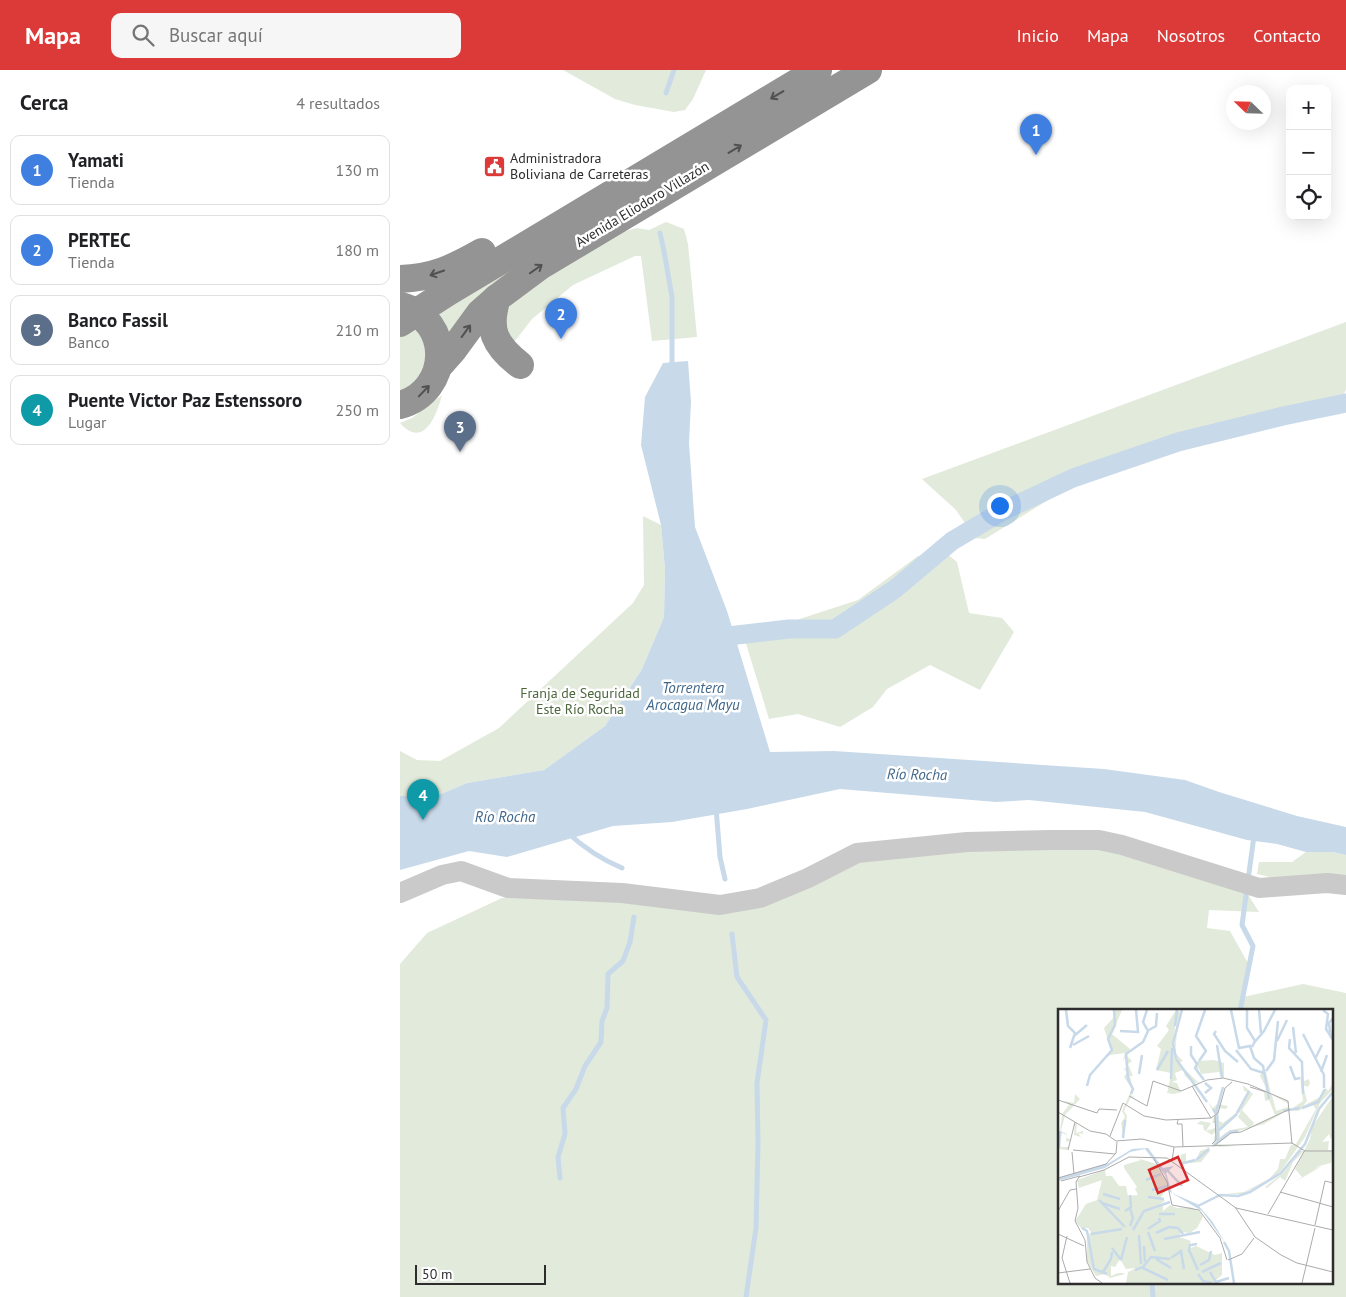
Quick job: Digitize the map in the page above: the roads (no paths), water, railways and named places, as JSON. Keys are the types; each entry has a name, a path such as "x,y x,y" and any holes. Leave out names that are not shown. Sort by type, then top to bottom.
{"highway":[{"name":"Avenida Eliodoro Villazón","path":"405,314 448,292 818,70"},
{"name":"Avenida Eliodoro Villazón","path":"400,405 412,401 429,387 438,367 453,350 480,312 540,266 868,70"},
{"path":"400,279 432,276 457,266 614,174 668,161"},
{"path":"497,298 492,317 493,334 502,350 520,365"},
{"path":"405,314 430,325 435,334 440,356 438,367"}],"street":[{"path":"400,893 442,876 461,871 508,888 622,893 720,905 760,898 808,878 857,853 967,842 1050,840 1099,840 1122,845 1259,888 1327,883 1346,885"}],"water":[{"name":"Río Rocha","path":"688,361 691,402 689,443 695,527 727,611 770,752 834,751 1104,769 1185,780 1297,816 1346,827 1346,855 1333,852 1306,852 1277,844 1247,840 1145,812 1029,800 996,802 840,789 747,809 672,822 613,826 507,857 469,851 400,870 400,796 441,794 467,783 544,770 605,726 642,669 664,617 665,569 661,525 641,445 645,397 663,363"}],"waterway":[{"name":"Torrentera Arocagua Mayu","path":"666,93 674,70"},
{"name":"Torrentera Arocagua Mayu","path":"660,233 672,297 672,369"},
{"path":"711,638 789,629 835,629 895,589 952,541 1001,512 1073,478 1178,442 1283,416 1346,403"},
{"path":"716,808 720,857 725,879"},
{"path":"568,833 593,853 622,868"},
{"path":"1248,880 1254,836"},
{"path":"1240,1009 1253,946 1242,925 1247,888"},
{"path":"560,1178 558,1157 565,1134 563,1108 576,1089 585,1066 601,1042 602,1021 607,1008 608,974 623,961 630,942 634,917"},
{"path":"732,934 737,977 766,1020 757,1083 756,1228 746,1297"},
{"path":"1152,1284 1153,1297"}],"place":[{"name":"Yamati","path":"1036,155"},
{"name":"Administradora Boliviana de Carreteras","path":"494,166"},
{"name":"PERTEC","path":"561,339"},
{"name":"Banco Fassil","path":"460,452"},
{"name":"Puente Victor Paz Estenssoro","path":"423,820"}],"park label":[{"name":"Franja de Seguridad Este Río Rocha","path":"580,702"}]}
